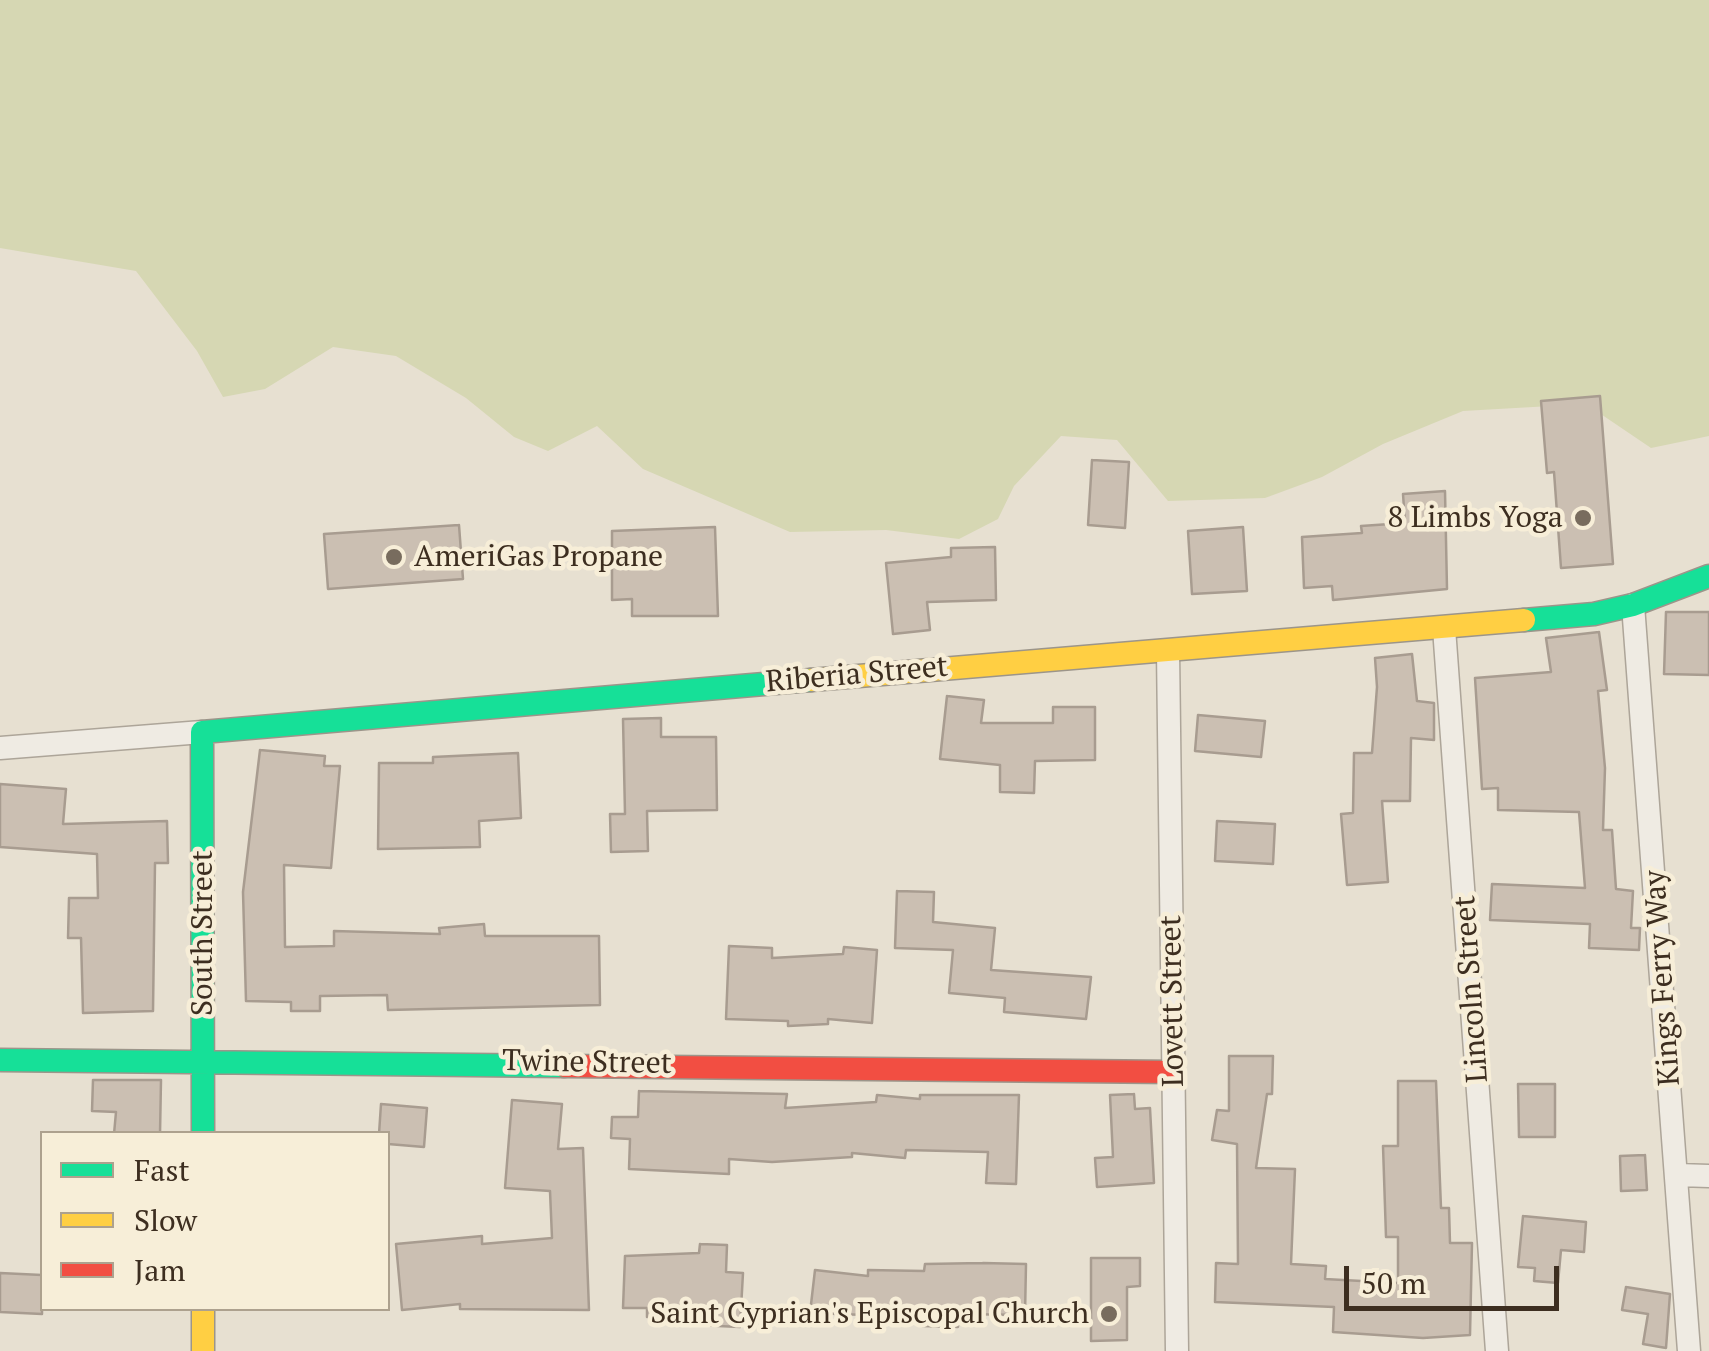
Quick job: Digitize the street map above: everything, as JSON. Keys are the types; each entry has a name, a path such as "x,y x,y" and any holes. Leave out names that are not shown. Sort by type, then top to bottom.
{"street":[{"name":"Riberia Street","path":"0,748 1594,614 1633,605 1709,576"},
{"name":"Kings Ferry Way","path":"1633,605 1690,1351"},
{"name":"Lincoln Street","path":"1444,628 1497,1351"},
{"name":"Lovett Street","path":"1168,651 1177,1351"},
{"name":"South Street","path":"202,732 203,1131"},
{"name":"Twine Street","path":"0,1060 1174,1072"},
{"path":"1678,1176 1709,1176"},
{"path":"203,1311 203,1351"}],"green space":[{"path":"0,0 1709,0 1709,436 1651,448 1586,404 1463,411 1383,444 1322,477 1265,498 1168,501 1117,440 1061,436 1014,486 998,519 959,539 886,530 790,532 643,469 597,426 548,451 514,437 466,398 396,356 333,347 265,389 223,397 197,351 136,271 0,248"}],"building":[{"name":"8 Limbs Yoga","path":"1600,396 1613,564 1561,568 1554,472 1547,473 1541,401"},
{"path":"1092,460 1129,462 1125,528 1088,525"},
{"path":"1445,491 1447,589 1333,600 1332,586 1304,588 1302,537 1362,533 1361,526 1405,523 1403,494"},
{"name":"AmeriGas Propane","path":"459,525 463,579 328,589 324,534"},
{"path":"715,527 718,616 632,616 632,599 612,600 612,531"},
{"path":"1243,527 1247,591 1192,594 1188,531"},
{"path":"995,547 996,600 927,602 930,630 893,634 886,563 951,557 951,548"},
{"path":"1666,612 1709,612 1709,675 1664,674"},
{"path":"1599,632 1607,690 1598,691 1605,768 1603,830 1612,830 1616,889 1633,891 1631,928 1640,928 1639,950 1589,948 1590,924 1490,920 1492,884 1585,888 1579,812 1498,810 1498,788 1482,789 1475,678 1551,672 1546,638"},
{"path":"1412,654 1417,701 1434,703 1434,740 1411,738 1410,801 1382,801 1388,882 1347,885 1341,814 1353,813 1354,753 1372,753 1375,658"},
{"path":"947,696 984,700 981,723 1053,723 1053,707 1095,707 1095,760 1035,761 1034,793 1000,792 1000,765 940,759"},
{"path":"1198,715 1265,721 1261,757 1195,751"},
{"path":"661,718 661,737 716,737 717,810 647,811 648,851 611,852 610,814 625,814 623,719"},
{"path":"260,750 325,756 324,766 340,766 331,868 284,865 285,947 334,946 334,931 440,934 439,928 484,924 485,936 599,936 600,1005 388,1010 387,995 320,996 320,1011 291,1011 291,1002 246,1001 243,892"},
{"path":"518,753 521,818 479,821 480,847 378,849 379,763 433,763 433,757"},
{"path":"0,784 66,789 63,824 167,821 168,863 155,863 153,1011 83,1013 81,938 68,938 69,898 98,898 97,854 0,847"},
{"path":"1217,821 1275,824 1273,864 1215,861"},
{"path":"897,891 934,892 933,922 995,928 991,970 1091,977 1086,1019 1004,1012 1005,998 949,993 953,950 895,948"},
{"path":"729,946 772,948 772,958 843,954 844,947 877,950 872,1023 828,1019 828,1024 788,1026 788,1021 726,1019"},
{"path":"1229,1056 1273,1056 1272,1094 1267,1094 1256,1168 1295,1169 1291,1264 1326,1266 1325,1279 1398,1283 1398,1237 1386,1237 1383,1146 1398,1146 1398,1081 1436,1081 1441,1208 1449,1208 1450,1243 1472,1243 1470,1335 1423,1338 1333,1332 1334,1307 1215,1302 1216,1263 1238,1264 1237,1144 1212,1140 1217,1110 1229,1111"},
{"path":"93,1080 161,1080 160,1131 114,1131 116,1112 92,1111"},
{"path":"1518,1084 1555,1084 1555,1137 1519,1137"},
{"path":"639,1091 787,1094 785,1108 876,1102 877,1095 920,1099 920,1095 1019,1095 1016,1184 986,1183 988,1152 906,1150 905,1158 852,1153 852,1157 772,1162 729,1159 729,1174 629,1169 630,1139 611,1138 612,1117 638,1117"},
{"path":"1134,1094 1135,1109 1150,1108 1154,1183 1097,1187 1095,1158 1113,1157 1110,1095"},
{"path":"512,1100 562,1104 558,1149 583,1148 589,1310 460,1309 460,1304 402,1310 396,1244 482,1236 482,1244 552,1238 550,1191 505,1188"},
{"path":"381,1104 427,1108 424,1147 390,1144 390,1131 379,1131"},
{"path":"1645,1155 1647,1190 1621,1191 1620,1156"},
{"path":"1523,1216 1586,1222 1584,1252 1561,1250 1558,1283 1534,1281 1535,1268 1518,1267"},
{"path":"700,1244 727,1245 726,1272 743,1273 740,1327 696,1325 696,1315 647,1317 647,1308 623,1308 625,1256 699,1253"},
{"name":"Saint Cyprian's Episcopal Church","path":"1091,1258 1140,1258 1140,1286 1127,1287 1127,1340 1091,1341"},
{"path":"925,1264 1026,1264 1025,1315 959,1314 958,1327 922,1326 922,1317 810,1313 815,1270 868,1276 868,1270 924,1271"},
{"path":"0,1273 40,1275 42,1314 0,1312"},
{"path":"1626,1287 1670,1294 1666,1348 1643,1344 1648,1314 1622,1310"}],"traffic: fast":[{"path":"1524,620 1594,614 1633,605 1709,576"},
{"path":"203,1131 202,732 811,680"},
{"path":"0,1060 564,1066"}],"traffic: slow":[{"path":"811,680 1524,620"},
{"path":"203,1311 203,1351"}],"traffic: jam":[{"path":"564,1066 1174,1072"}],"place":[{"name":"8 Limbs Yoga","path":"1583,518"},
{"name":"AmeriGas Propane","path":"394,557"},
{"name":"Saint Cyprian's Episcopal Church","path":"1109,1314"}]}
